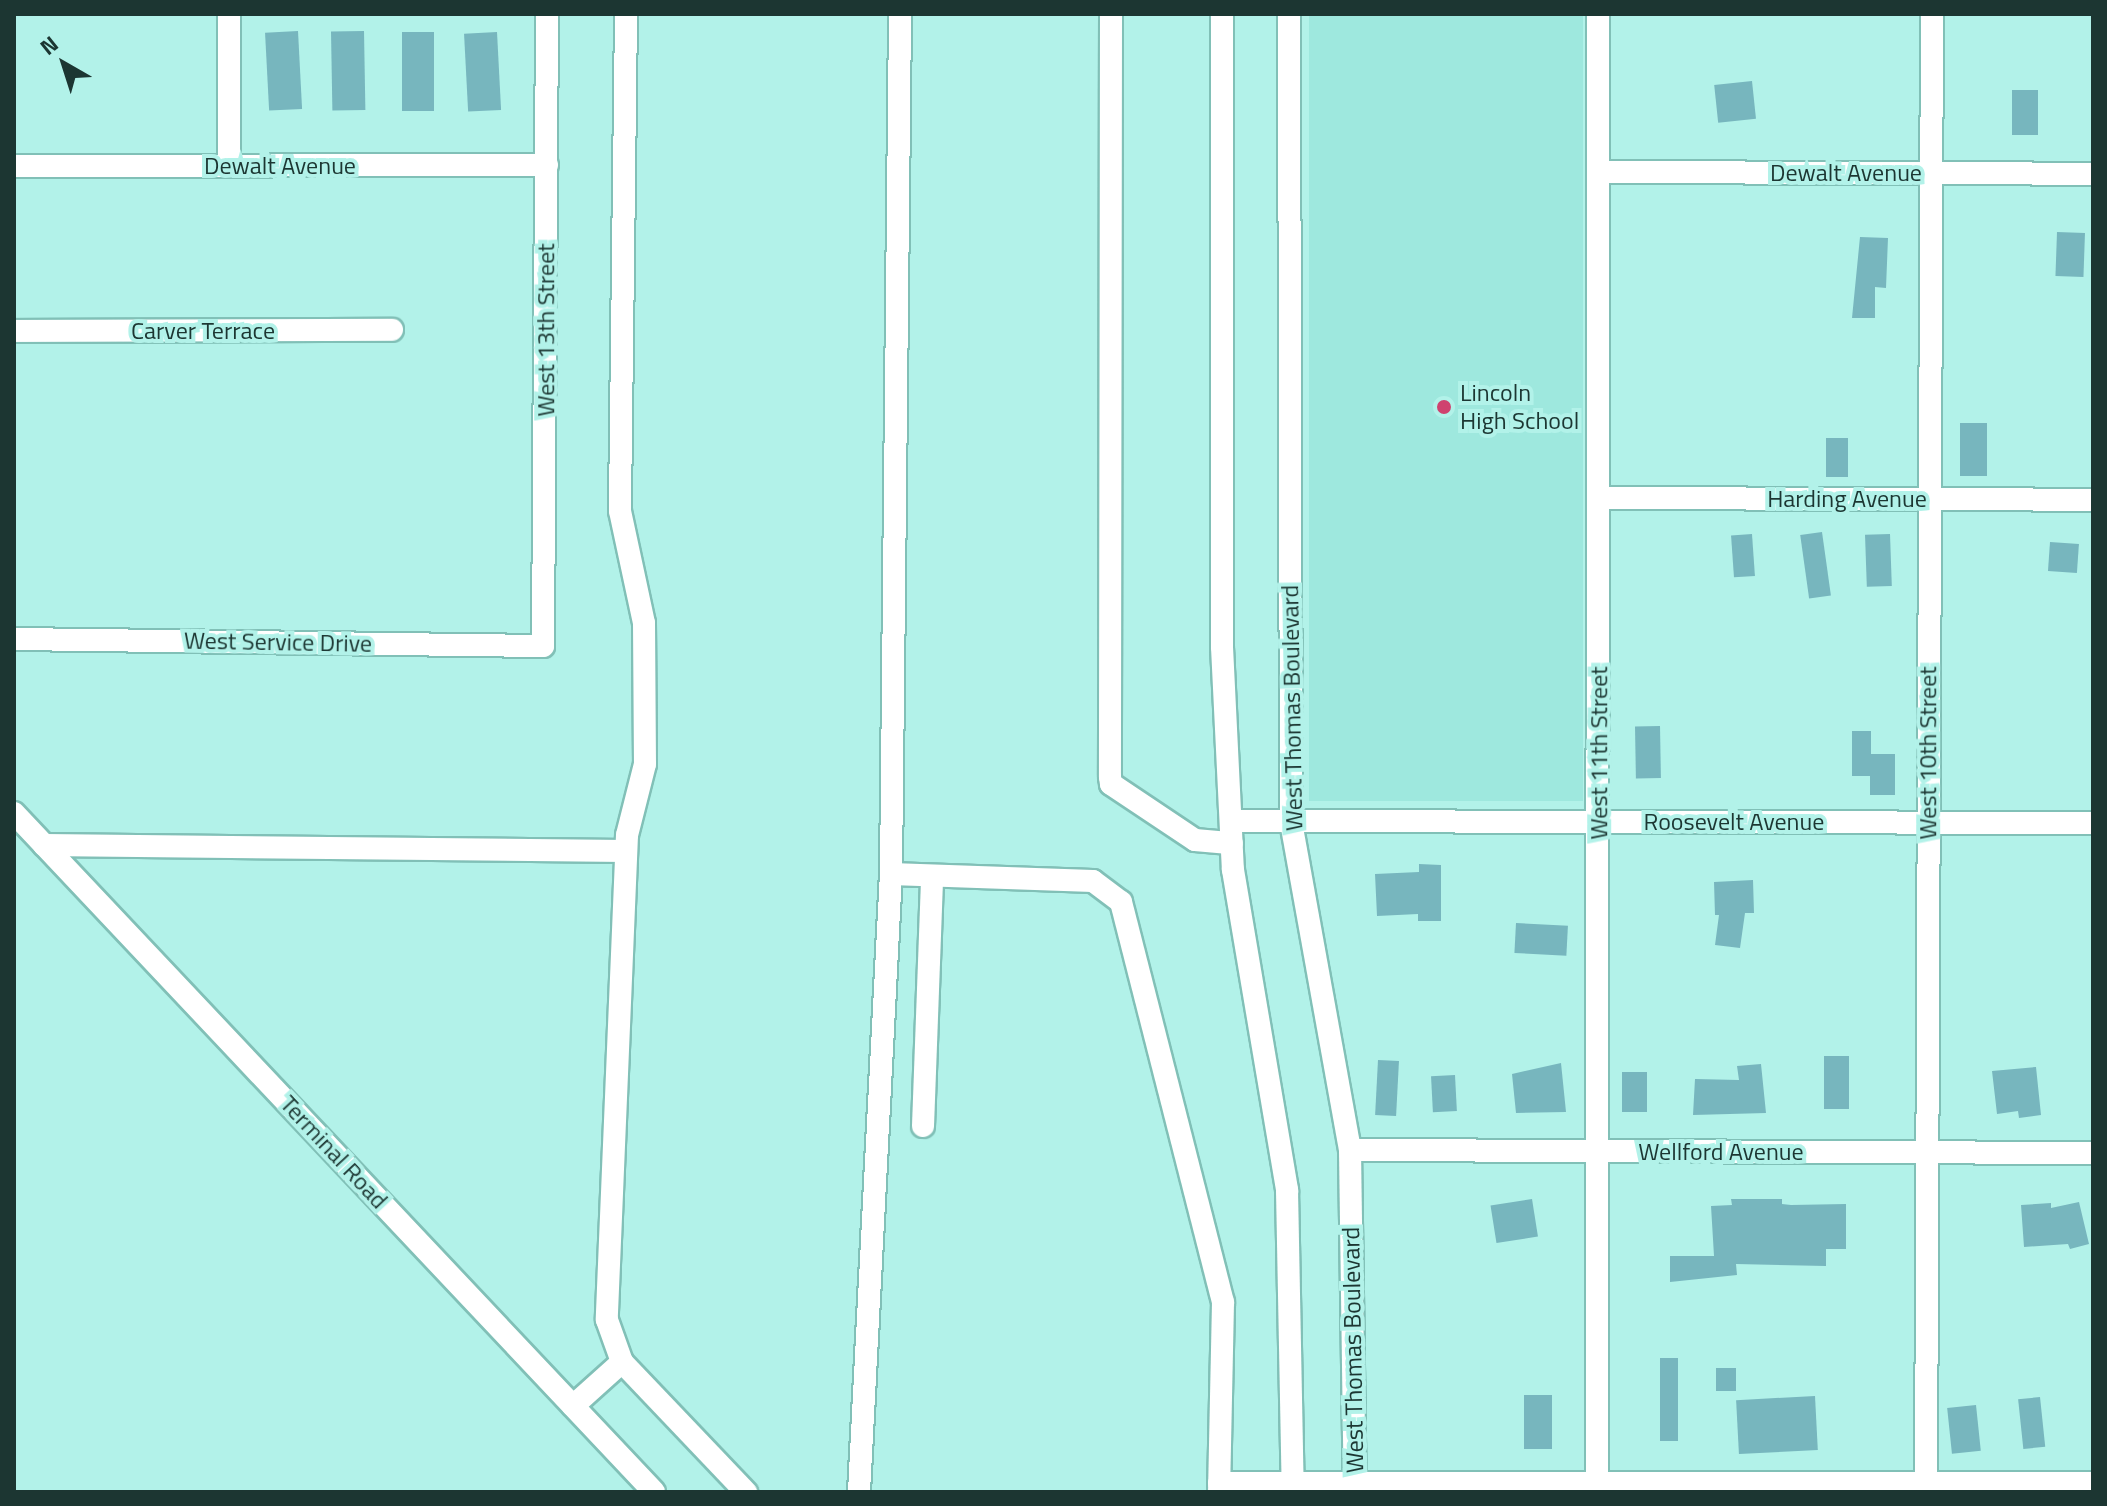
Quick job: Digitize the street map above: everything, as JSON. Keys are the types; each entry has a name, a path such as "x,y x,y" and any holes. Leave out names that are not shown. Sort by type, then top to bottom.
{"street":[{"path":"229,14 229,166"},
{"name":"West 13th Street","path":"543,646 547,14"},
{"path":"626,14 620,511 644,623 645,752 626,851 607,1320 622,1362 746,1492"},
{"path":"859,1492 891,874 900,14"},
{"name":"Roosevelt Avenue","path":"1111,14 1111,784 1195,840 1291,822 2093,823"},
{"path":"1222,14 1222,647 1231,832 1236,885 1287,1190 1294,1487"},
{"name":"West Thomas Boulevard","path":"1289,14 1291,822 1350,1150 1355,1487"},
{"name":"West 11th Street","path":"1597,1487 1598,14"},
{"name":"West 10th Street","path":"1926,1487 1927,499 1932,14"},
{"name":"Dewalt Avenue","path":"14,166 547,165"},
{"name":"Dewalt Avenue","path":"1599,172 2093,174"},
{"name":"Carver Terrace","path":"14,331 392,330"},
{"name":"Harding Avenue","path":"1600,498 2093,500"},
{"name":"West Service Drive","path":"14,639 543,646"},
{"name":"Terminal Road","path":"14,813 654,1492"},
{"path":"44,845 626,851"},
{"path":"891,874 1093,881 1121,902 1223,1302 1219,1487 1926,1487 2093,1483"},
{"path":"923,1126 932,876"},
{"name":"Wellford Avenue","path":"1350,1150 2093,1153"},
{"path":"573,1406 622,1362"}],"shaded area":[{"name":"Lincoln High School","path":"1309,14 1583,14 1583,801 1309,801"}],"building":[{"path":"298,31 302,109 269,111 265,33"},
{"path":"364,31 365,110 332,111 331,32"},
{"path":"402,32 434,32 434,111 402,111"},
{"path":"497,32 501,110 468,112 464,34"},
{"path":"1752,81 1756,119 1718,123 1714,85"},
{"path":"2012,90 2038,90 2038,135 2012,135"},
{"path":"2057,232 2085,233 2083,277 2055,276"},
{"path":"1860,237 1888,238 1886,288 1875,287 1875,318 1852,318"},
{"path":"1960,423 1987,423 1987,476 1960,476"},
{"path":"1826,438 1848,438 1848,477 1826,477"},
{"path":"1822,532 1831,595 1809,598 1800,535"},
{"path":"1752,534 1755,576 1734,577 1731,535"},
{"path":"1890,534 1892,586 1867,587 1865,535"},
{"path":"2050,542 2079,544 2077,573 2048,571"},
{"path":"1635,726 1660,726 1661,778 1636,778"},
{"path":"1852,731 1871,731 1871,754 1895,754 1895,795 1870,795 1870,776 1852,776"},
{"path":"1419,864 1441,865 1441,921 1418,921 1418,914 1377,916 1375,874 1419,872"},
{"path":"1753,880 1754,913 1745,913 1740,948 1715,945 1719,915 1715,915 1714,882"},
{"path":"1516,923 1568,926 1566,956 1514,953"},
{"path":"1824,1056 1849,1056 1849,1109 1824,1109"},
{"path":"1378,1060 1399,1061 1396,1116 1375,1115"},
{"path":"1561,1063 1566,1112 1516,1113 1512,1074"},
{"path":"1761,1064 1766,1113 1693,1115 1695,1079 1739,1080 1737,1066"},
{"path":"2036,1067 2041,1115 2019,1118 2018,1111 1997,1114 1992,1071"},
{"path":"1622,1072 1647,1072 1647,1112 1622,1112"},
{"path":"1455,1075 1457,1111 1433,1112 1431,1076"},
{"path":"1532,1199 1538,1237 1496,1243 1491,1206"},
{"path":"1731,1199 1782,1199 1782,1204 1791,1205 1846,1204 1846,1249 1826,1249 1826,1266 1736,1264 1737,1275 1670,1282 1670,1256 1714,1256 1711,1206 1732,1205"},
{"path":"2079,1202 2089,1244 2070,1249 2068,1244 2024,1247 2021,1205 2051,1203 2051,1208"},
{"path":"1660,1358 1678,1358 1678,1441 1660,1441"},
{"path":"1716,1368 1736,1368 1736,1391 1716,1391"},
{"path":"1524,1395 1552,1395 1552,1449 1524,1449"},
{"path":"1815,1396 1818,1450 1739,1454 1736,1400"},
{"path":"2040,1397 2045,1447 2023,1449 2018,1399"},
{"path":"1976,1405 1981,1451 1952,1454 1947,1408"}],"place":[{"name":"Lincoln High School","path":"1444,407"}]}
